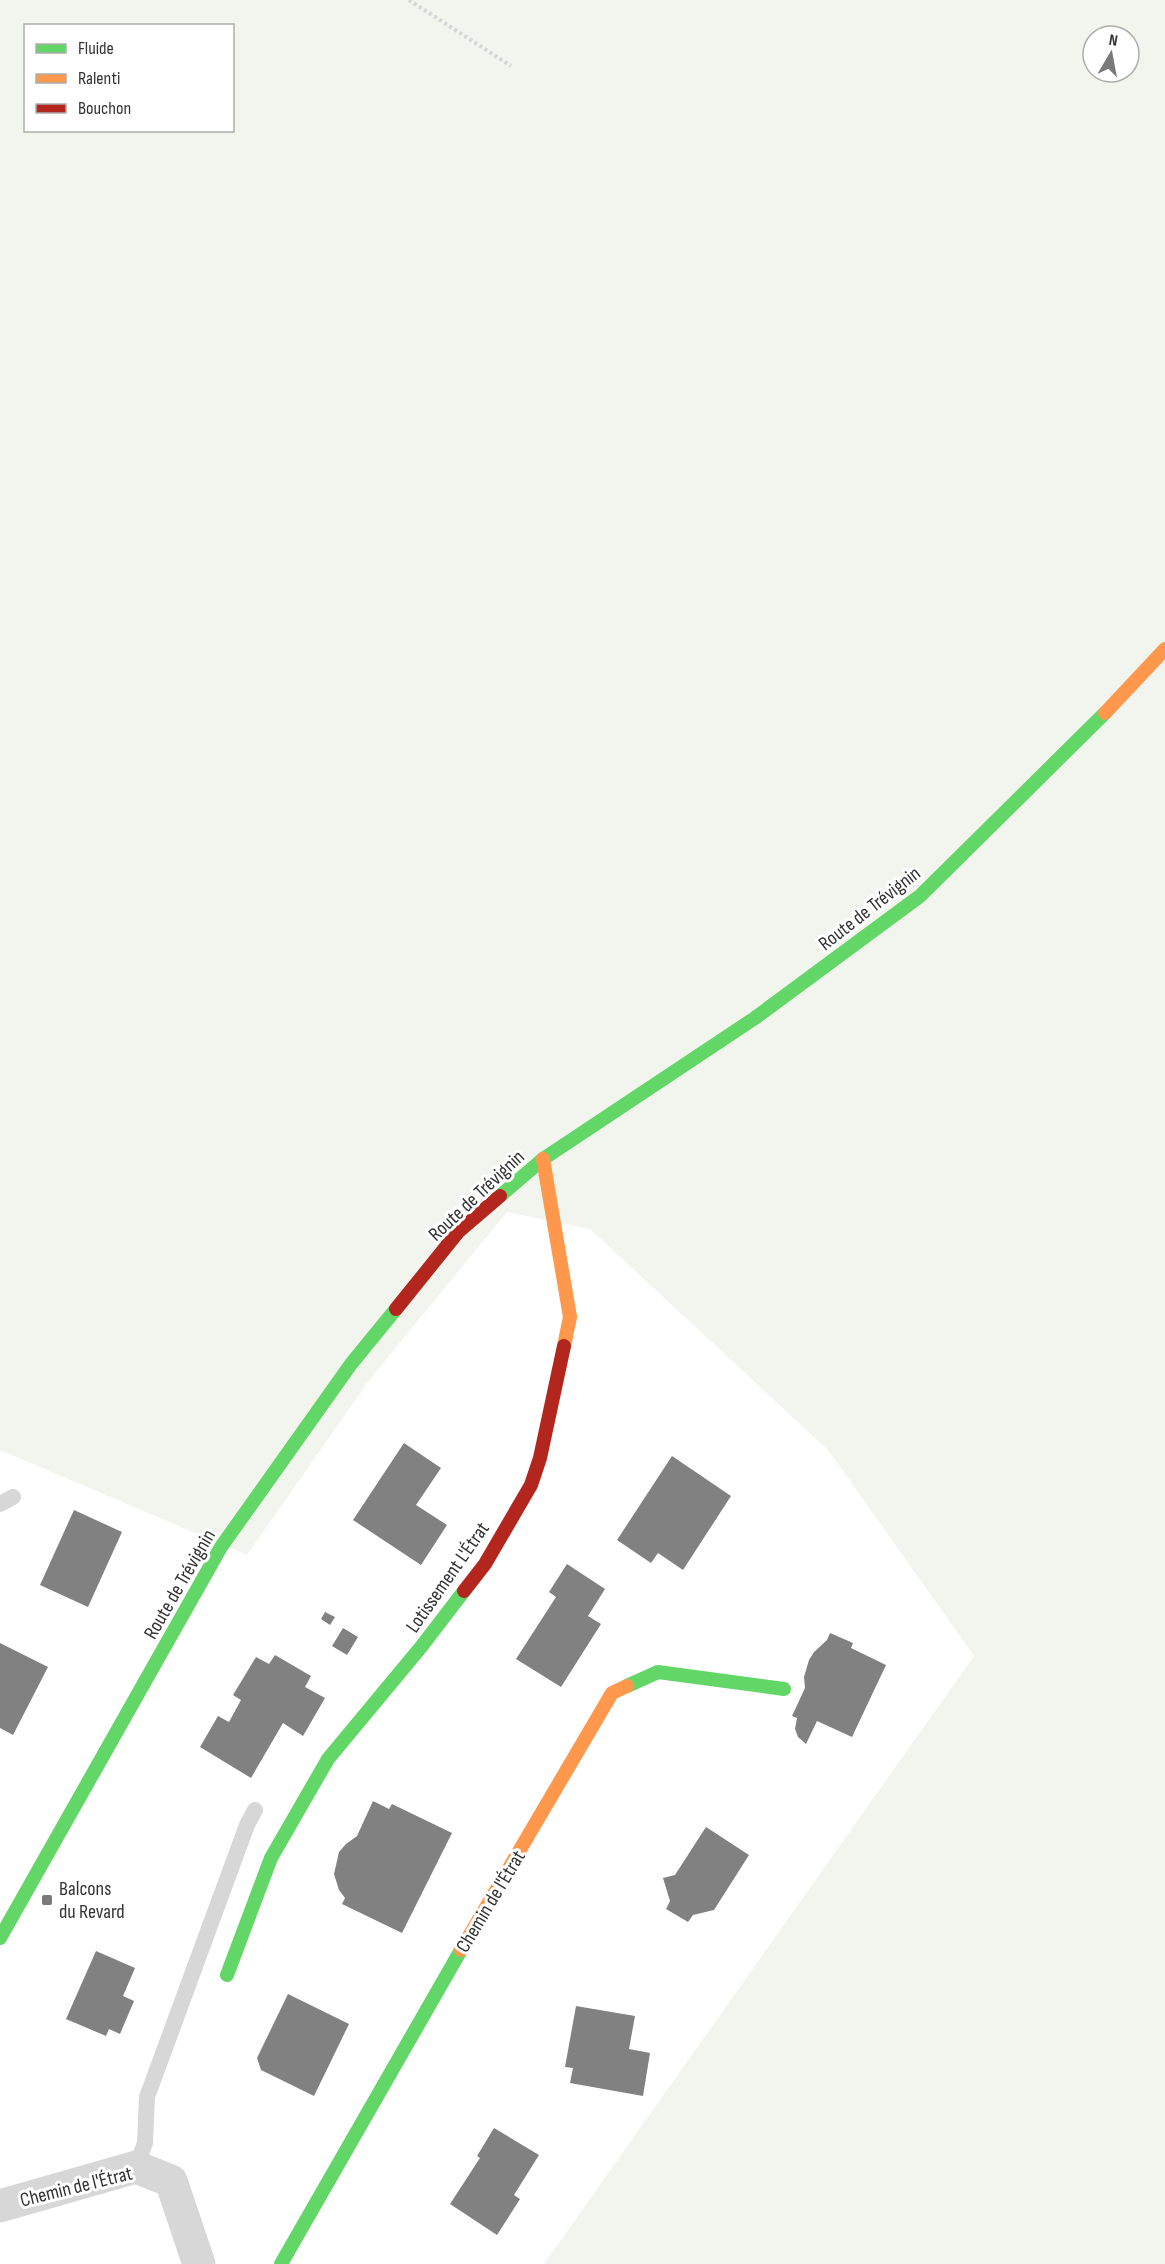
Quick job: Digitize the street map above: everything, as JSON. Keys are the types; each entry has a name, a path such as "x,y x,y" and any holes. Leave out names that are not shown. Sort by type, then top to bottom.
{"street":[{"name":"Route de Trévignin","path":"2,1928 221,1547 351,1364 458,1232 543,1159 755,1017 920,896 1072,747 1165,649"},
{"name":"Lotissement L'Étrat","path":"227,1975 272,1858 328,1759 421,1647 485,1564 531,1485 540,1458 570,1317 543,1159"},
{"name":"Chemin de l'Étrat","path":"281,2264 407,2041 612,1693 658,1672 784,1689"},
{"name":"Chemin de l'Étrat","path":"0,2205 136,2168 171,2181 199,2264"}],"lane":[{"path":"136,2168 145,2143 147,2097 246,1825 255,1810"}],"path":[{"path":"409,0 512,66"}],"shaded area":[{"path":"0,0 1165,0 1165,2264 544,2264 974,1656 829,1451 590,1229 507,1212 370,1379 247,1555 0,1450"}],"building":[{"path":"404,1443 441,1468 416,1505 447,1525 421,1565 353,1520"},
{"path":"672,1456 731,1496 683,1570 658,1553 651,1563 617,1540"},
{"path":"74,1510 122,1532 88,1607 40,1585"},
{"path":"567,1564 605,1589 588,1616 601,1624 561,1687 516,1659 556,1597 549,1592"},
{"path":"325,1612 335,1617 330,1625 321,1619"},
{"path":"343,1628 358,1637 347,1655 332,1646"},
{"path":"830,1633 853,1643 851,1648 886,1665 852,1737 817,1721 806,1744 798,1737 795,1729 797,1718 792,1716 805,1688 804,1677 809,1660 827,1640"},
{"path":"0,1643 48,1667 13,1735 0,1728"},
{"path":"275,1655 311,1676 305,1687 325,1698 303,1736 283,1723 251,1778 200,1747 218,1716 229,1722 241,1700 233,1695 256,1657 269,1664"},
{"path":"373,1801 389,1809 392,1804 452,1833 402,1933 342,1904 345,1898 339,1890 334,1874 339,1852 357,1836"},
{"path":"706,1827 749,1855 714,1910 693,1915 688,1922 666,1909 670,1901 663,1878 675,1875"},
{"path":"96,1951 135,1968 123,1996 134,2001 120,2034 109,2029 106,2036 66,2019"},
{"path":"288,1994 349,2024 314,2096 261,2070 257,2058"},
{"path":"576,2006 635,2016 629,2049 650,2053 643,2096 570,2083 573,2068 565,2067"},
{"path":"494,2128 539,2155 514,2195 520,2199 497,2235 450,2204 480,2158 477,2156"}],"traffic: fast":[{"path":"500,1196 543,1159 755,1018 920,896 1105,713"},
{"path":"0,1938 221,1547 351,1364 396,1309"},
{"path":"227,1975 271,1858 328,1759 421,1647 464,1591"},
{"path":"627,1686 658,1672 784,1689"},
{"path":"281,2264 461,1950"}],"traffic: slow":[{"path":"1105,713 1165,649"},
{"path":"543,1159 570,1317 564,1346"},
{"path":"461,1950 612,1693 627,1686"}],"traffic: jam":[{"path":"396,1309 458,1232 500,1196"},
{"path":"464,1591 485,1564 531,1485 540,1458 564,1346"}],"place":[{"name":"Balcons du Revard","path":"47,1900"}]}
